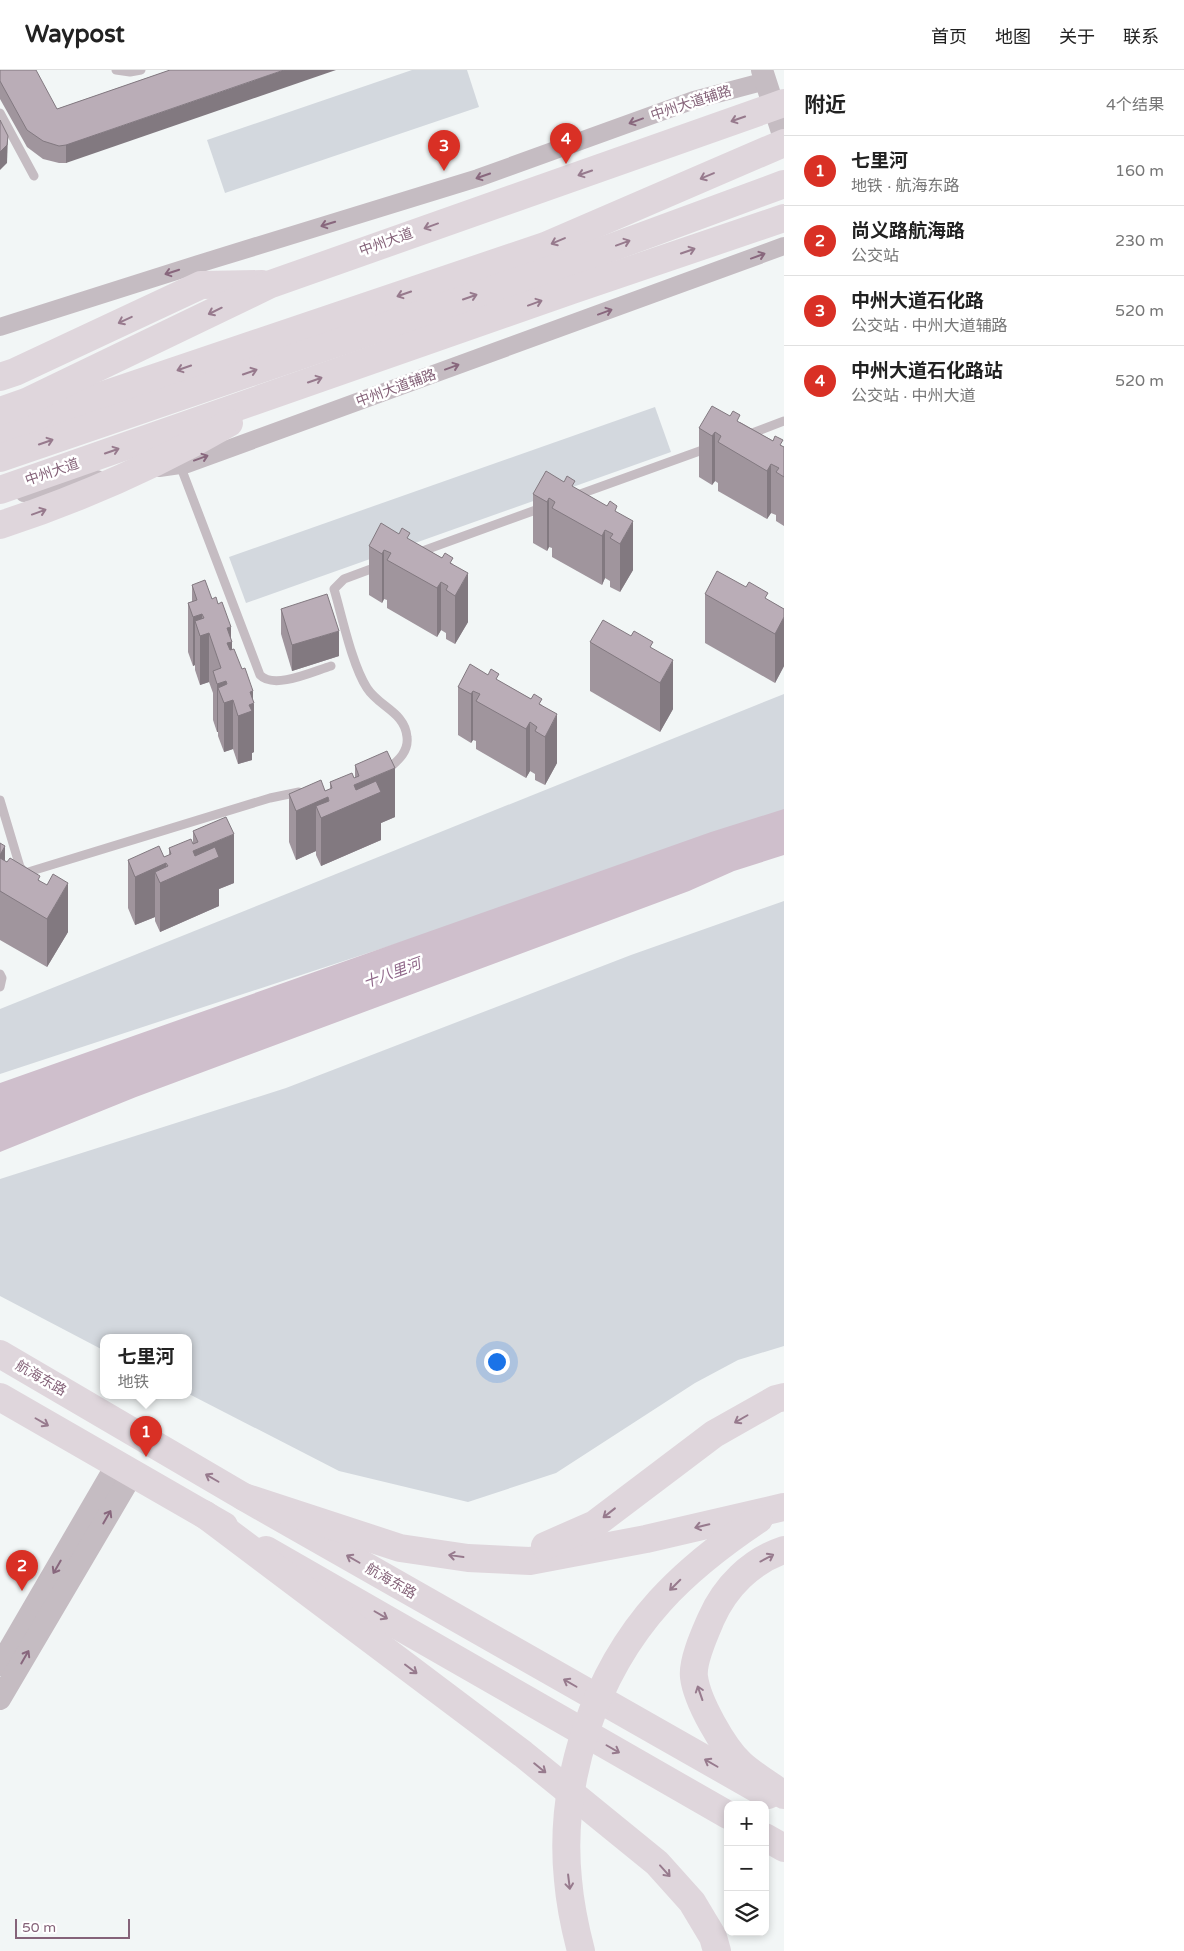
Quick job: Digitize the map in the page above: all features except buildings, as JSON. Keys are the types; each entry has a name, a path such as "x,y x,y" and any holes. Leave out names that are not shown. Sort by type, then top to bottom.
{"main road":[{"name":"中州大道","path":"0,411 26,402 271,284 784,103"},
{"path":"0,430 545,246 784,143"},
{"path":"0,458 550,270 784,184"},
{"name":"中州大道","path":"0,490 784,218"},
{"path":"0,376 15,372 201,285 271,284"},
{"path":"0,525 78,498 194,443 283,392"},
{"name":"航海东路","path":"0,1354 244,1497 784,1805"},
{"path":"498,1560 535,1550 595,1524 714,1434 776,1399 784,1397"},
{"path":"0,1398 724,1813"},
{"path":"244,1497 400,1548 498,1560 530,1561 646,1539 784,1506"},
{"path":"581,1951 568,1880 566,1834 569,1798 585,1735 611,1672 641,1623 660,1600 690,1570 728,1540 784,1506"},
{"path":"204,1514 523,1754 657,1863 692,1902 713,1937 717,1951"},
{"path":"784,1550 748,1569 725,1593 716,1607 699,1647 694,1676 708,1717 725,1744 740,1763 784,1795"},
{"path":"769,1839 784,1848"}],"street":[{"path":"771,76 784,138"},
{"name":"中州大道辅路","path":"0,327 478,178 694,100 771,76"},
{"name":"中州大道辅路","path":"0,502 32,491 180,465 784,246"},
{"path":"0,1665 125,1469"},
{"path":"0,1699 125,1469"}],"lane":[{"path":"116,70 130,72 141,70"},
{"path":"0,113 34,176"},
{"path":"737,438 784,421"},
{"path":"559,502 718,445"},
{"path":"180,465 260,675 264,679 279,682 331,666"},
{"path":"409,556 550,505"},
{"path":"380,776 402,756 407,744 405,724 367,688 355,660 334,588 344,579 390,562"},
{"path":"0,800 20,867 25,873 270,798 306,791"},
{"path":"0,974 2,978 0,987"}],"shaded area":[{"path":"412,70 467,70 479,107 225,193 207,140"},
{"path":"655,407 671,452 246,603 229,557"},
{"path":"784,694 784,816 0,1074 0,1009"},
{"path":"784,901 784,1346 738,1360 695,1383 556,1473 468,1502 339,1471 192,1396 192,1334 100,1334 100,1348 0,1296 0,1179 286,1088 631,955"}],"water":[{"name":"十八里河","path":"784,809 784,855 734,871 689,891 136,1097 0,1152 0,1083 711,832"}],"place":[{"name":"中州大道石化路站","path":"566,164"},
{"name":"中州大道石化路","path":"444,171"},
{"name":"七里河","path":"146,1457"},
{"name":"尚义路航海路","path":"22,1591"}]}
